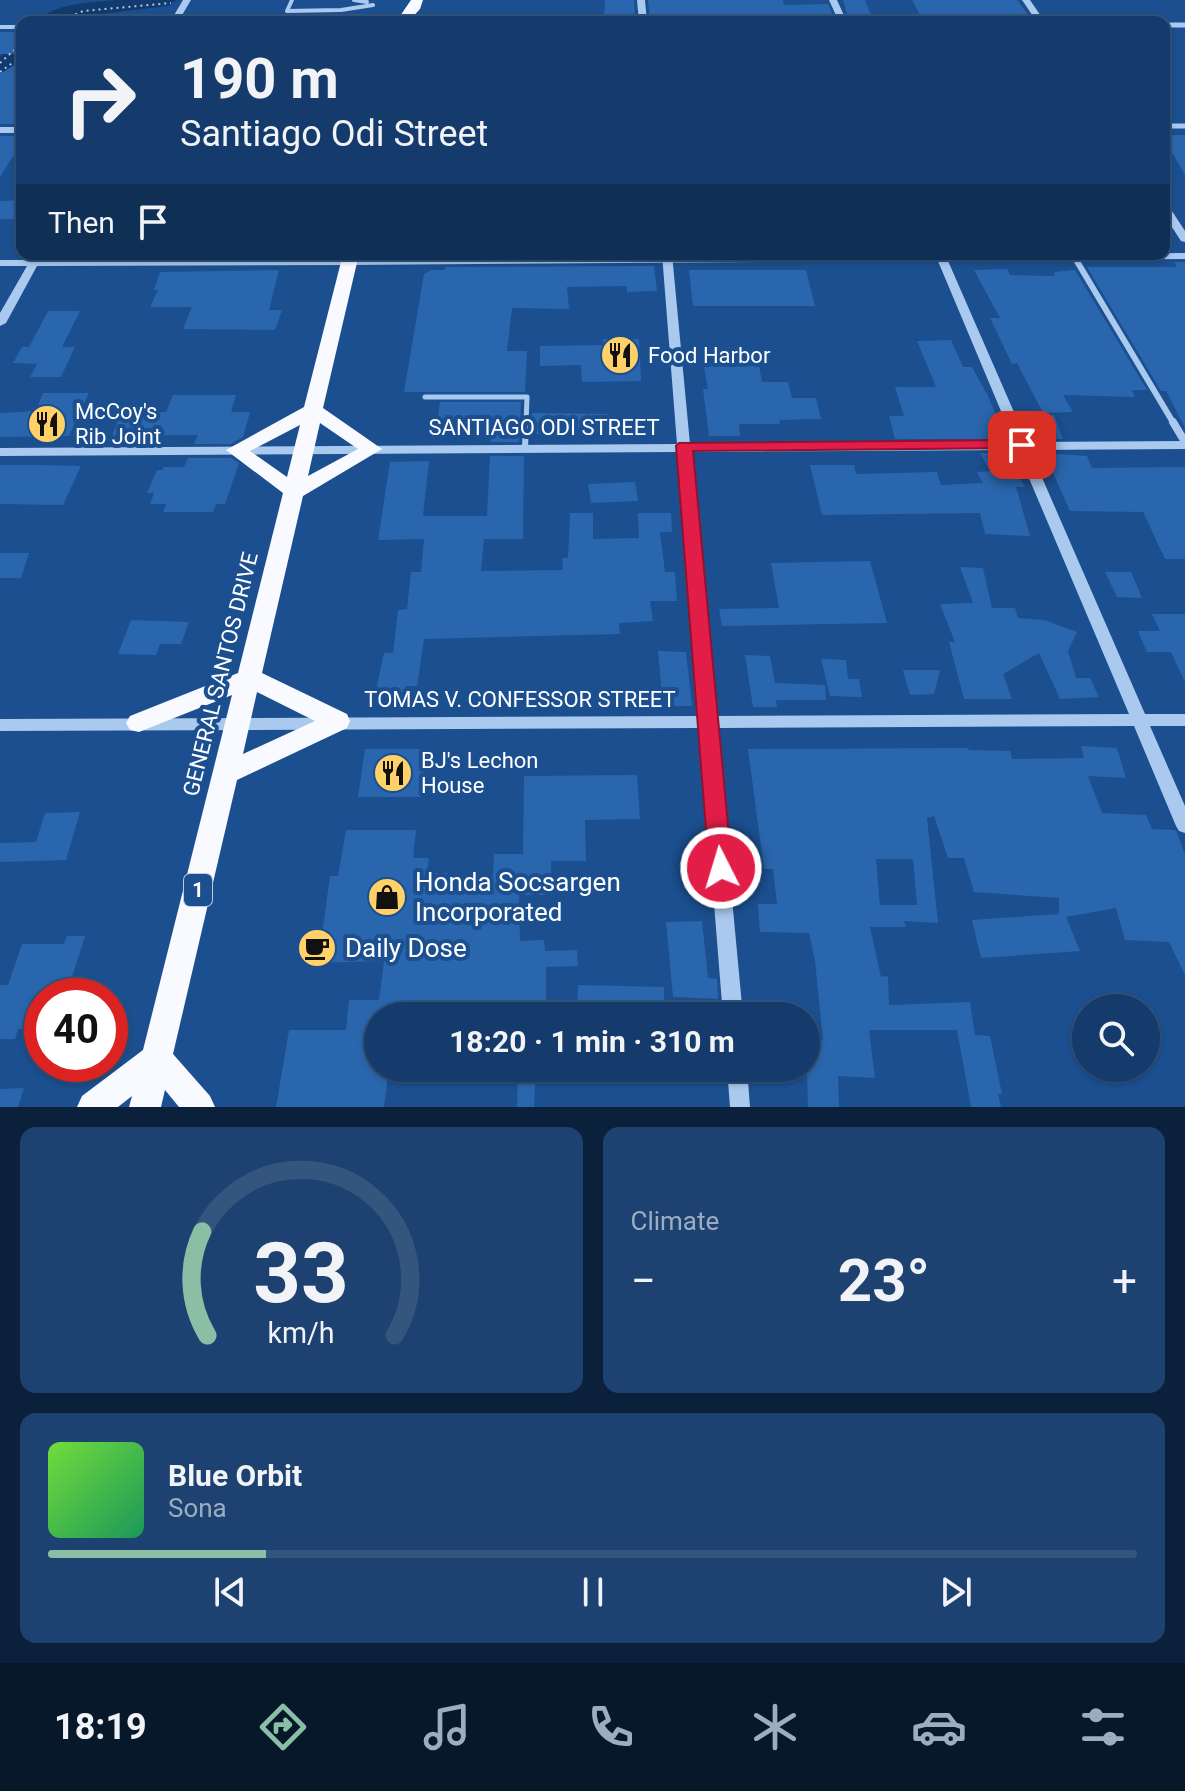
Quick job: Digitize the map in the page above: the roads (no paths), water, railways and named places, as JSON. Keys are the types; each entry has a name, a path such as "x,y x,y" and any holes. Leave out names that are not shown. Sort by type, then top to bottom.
{"highway":[{"name":"GENERAL SANTOS DRIVE","path":"145,1107 350,260"},
{"path":"313,410 372,449 295,492 236,450 313,410"},
{"path":"139,723 250,678 338,721"},
{"path":"227,773 338,721"},
{"path":"93,1107 157,1058 199,1107"}],"street":[{"path":"1170,216 1185,239"},
{"path":"0,263 22,260"},
{"path":"0,323 35,260"},
{"path":"667,260 732,1002"},
{"path":"943,260 1185,826"},
{"path":"1076,260 1185,444"},
{"name":"SANTIAGO ODI STREET","path":"0,452 1185,444"},
{"name":"TOMAS V. CONFESSOR STREET","path":"0,725 338,721 1185,720"},
{"path":"738,1082 740,1107"}],"lane":[{"path":"292,0 287,11 341,10 374,3"},
{"path":"354,0 374,3"},
{"path":"425,397 527,397 525,448"}],"waterway":[{"path":"61,16 73,11 167,0"},
{"path":"0,67 16,54"}],"place":[{"name":"Food Harbor","path":"620,355"},
{"name":"McCoy's Rib Joint","path":"47,424"},
{"name":"BJ's Lechon House","path":"393,773"},
{"name":"Honda Socsargen Incorporated","path":"387,897"},
{"name":"Daily Dose","path":"317,948"}]}
